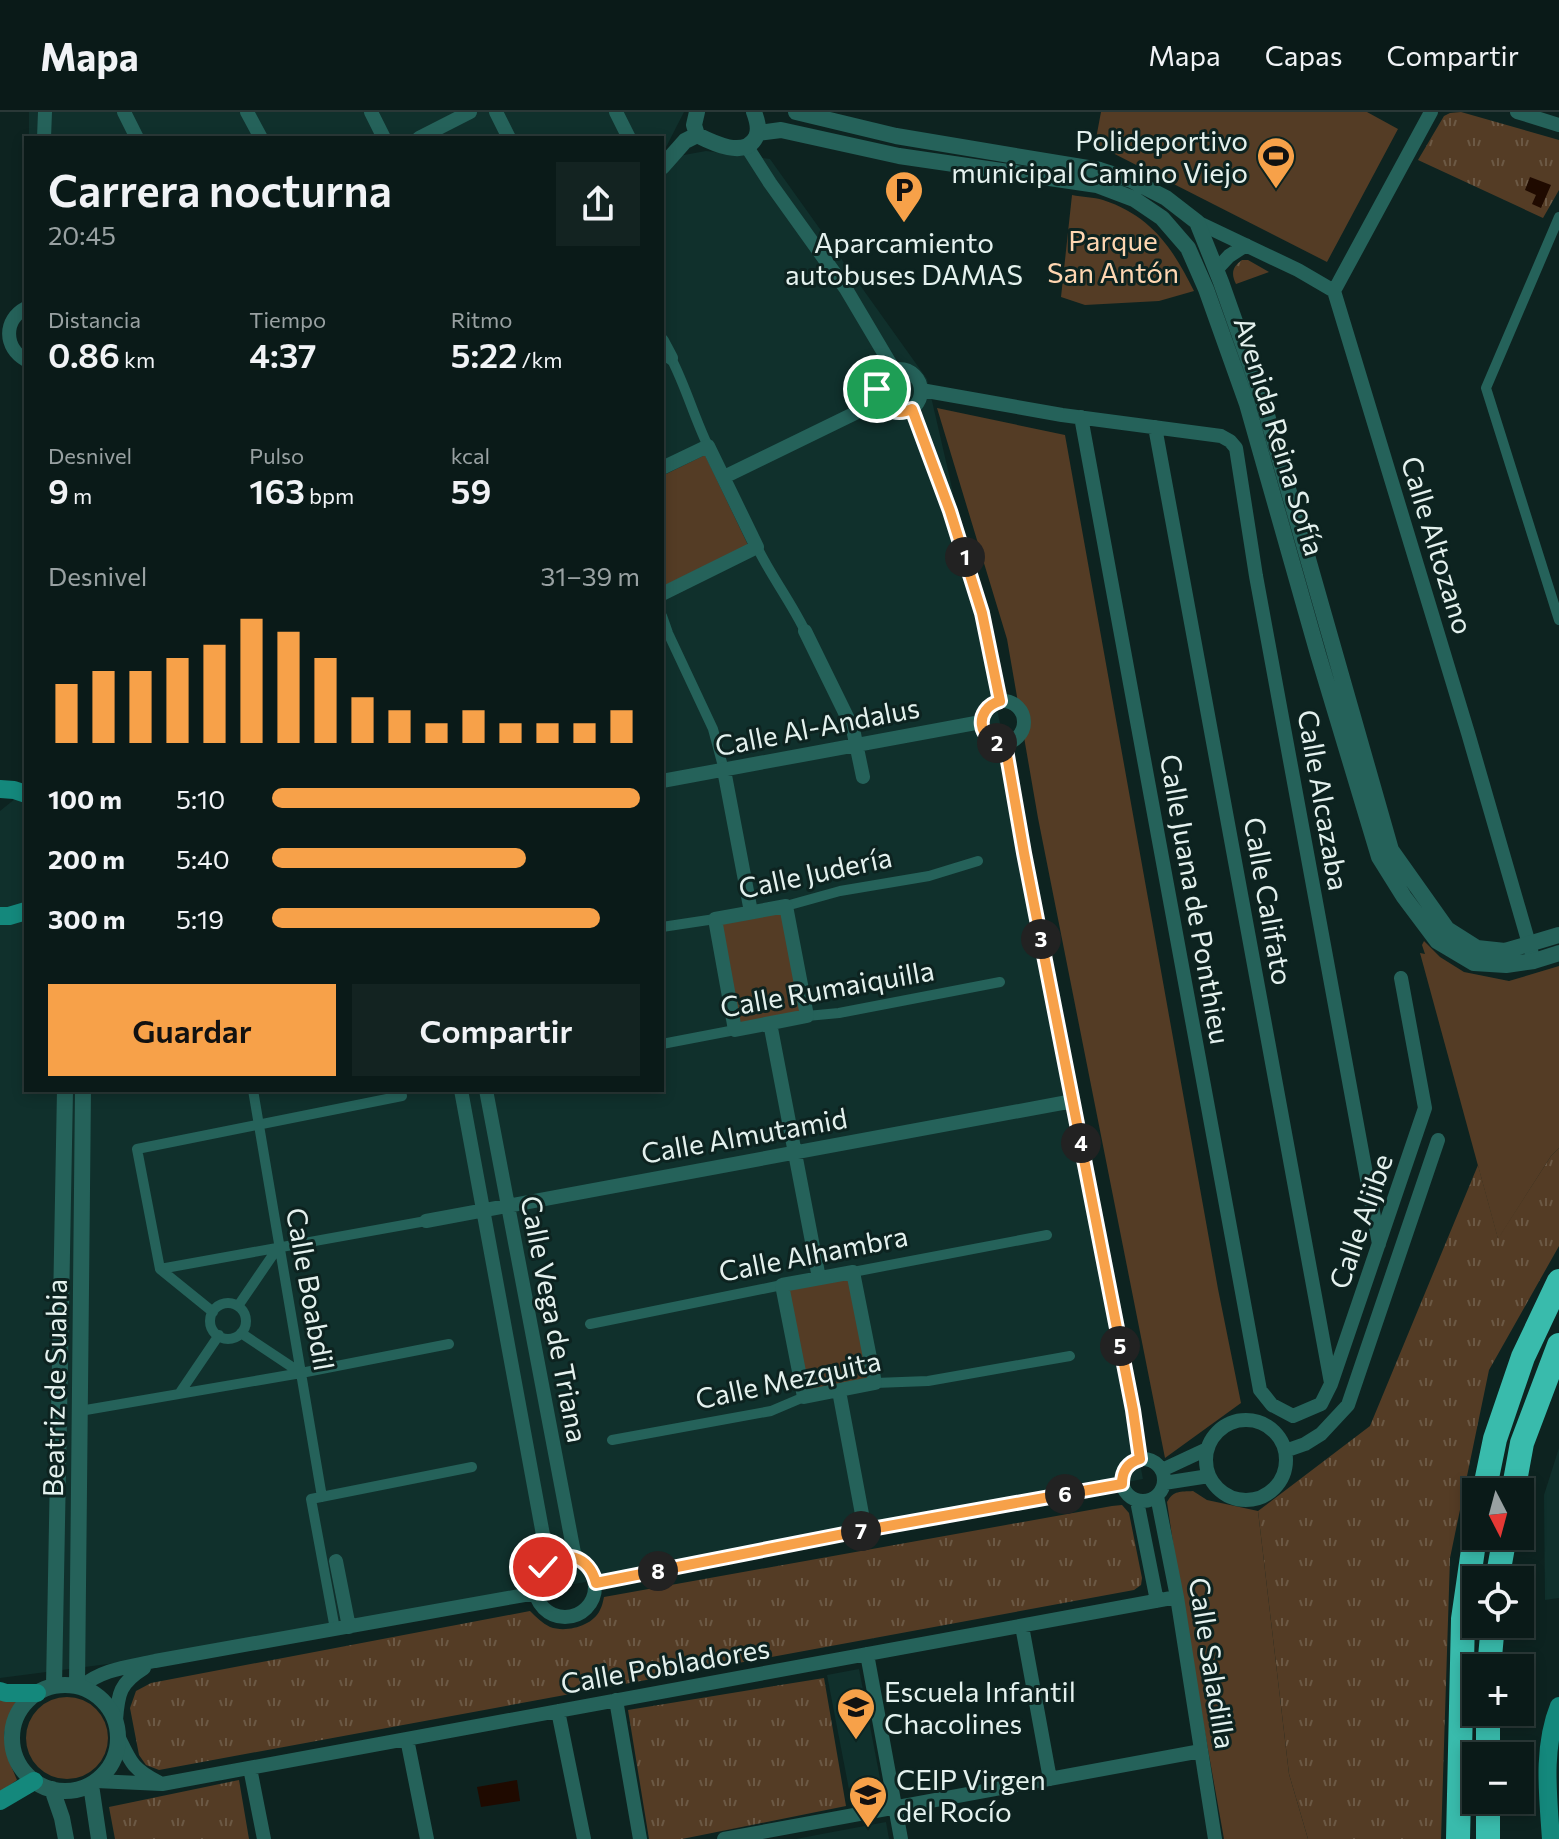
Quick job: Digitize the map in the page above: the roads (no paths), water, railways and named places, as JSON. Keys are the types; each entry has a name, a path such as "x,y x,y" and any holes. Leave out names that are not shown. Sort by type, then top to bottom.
{"highway":[{"path":"1487,1478 1495,1439 1523,1357 1559,1281"},
{"path":"1516,1478 1522,1443 1559,1345"},
{"path":"1458,1839 1463,1619 1473,1550"},
{"path":"1488,1814 1488,1839"}],"main road":[{"path":"0,916 24,914"},
{"path":"0,1691 45,1690"},
{"path":"1551,1839 1548,1765 1550,1736 1559,1706"},
{"path":"0,1801 34,1781"}],"street":[{"path":"44,136 45,112"},
{"path":"124,112 136,136"},
{"path":"247,112 260,136"},
{"path":"371,112 383,136"},
{"path":"423,136 470,112"},
{"path":"496,112 508,136"},
{"path":"616,112 628,136"},
{"path":"697,112 694,125 697,135 732,148 747,147 754,141 758,133 754,112"},
{"path":"796,112 896,136 1100,170 1131,180 1166,198 1197,222 1298,270 1334,291 1431,112"},
{"path":"1517,112 1559,125"},
{"name":"Avenida Reina Sofía","path":"758,133 781,130 899,156 1097,185 1134,199 1162,218 1209,274 1263,401 1391,850 1447,929 1477,948 1505,951 1559,935"},
{"path":"664,165 685,141 697,135"},
{"path":"747,147 846,289 894,370"},
{"path":"1559,217 1486,388 1559,620"},
{"path":"1162,218 1172,219 1182,226 1197,222"},
{"path":"1197,222 1191,236 1209,274 1246,245"},
{"name":"Avenida Reina Sofía","path":"1209,274 1379,857 1437,941 1474,963 1506,965 1559,953"},
{"name":"Calle Altozano","path":"1334,291 1534,961"},
{"path":"24,309 14,316 8,333 13,350 24,359"},
{"path":"664,345 682,379 695,420 765,565 798,616 850,723 863,777"},
{"path":"894,370 909,371 920,382 921,390 912,409 898,413 880,401 877,389 879,382 894,370"},
{"name":"Calle Alcazaba","path":"921,390 1081,417 1221,436 1236,448 1256,576 1379,1245"},
{"path":"724,477 880,401"},
{"path":"912,409 950,511 982,613 1000,701"},
{"name":"Calle Juana de Ponthieu","path":"1081,417 1260,1390"},
{"name":"Calle Califato","path":"1155,427 1331,1384"},
{"path":"664,467 708,446"},
{"path":"664,593 757,547"},
{"path":"664,622 713,729 724,770 751,912"},
{"path":"1000,701 1014,703 1023,713 1024,720 1022,733 1005,744 988,738 981,722 985,710 1000,701"},
{"name":"Calle Al-Andalus","path":"664,781 981,722"},
{"path":"1005,744 1140,1459"},
{"name":"Calle Judería","path":"664,927 786,906 840,891 929,876 978,861"},
{"path":"786,906 807,1016"},
{"path":"715,919 735,1030"},
{"name":"Calle Aljibe","path":"1260,1390 1272,1405 1293,1416 1321,1404 1331,1384 1379,1245 1425,1108 1401,978"},
{"name":"Calle Rumaiquilla","path":"664,1044 1000,982"},
{"path":"770,1023 819,1278"},
{"name":"Beatriz de Suabia","path":"45,1690 65,1092"},
{"name":"Beatriz de Suabia","path":"79,1686 83,1092"},
{"name":"Calle Boabdil","path":"253,1092 301,1373 316,1498 342,1628"},
{"name":"Calle Vega de Triana","path":"461,1092 548,1562"},
{"name":"Calle Vega de Triana","path":"486,1092 575,1558"},
{"path":"213,1312 160,1269 137,1149 402,1096"},
{"name":"Calle Almutamid","path":"426,1221 1073,1101"},
{"path":"1285,1451 1321,1434 1348,1405 1438,1140"},
{"path":"160,1269 426,1221"},
{"name":"Calle Alhambra","path":"590,1324 1047,1235"},
{"path":"238,1306 279,1246"},
{"path":"853,1272 875,1383"},
{"path":"782,1285 804,1397"},
{"path":"222,1304 238,1306 246,1321 241,1333 232,1338 219,1335 212,1328 213,1312 222,1304"},
{"path":"241,1333 301,1373"},
{"path":"179,1394 219,1335"},
{"path":"80,1411 449,1344"},
{"name":"Calle Mezquita","path":"612,1440 771,1411 804,1397 875,1383 928,1381 1070,1356"},
{"path":"839,1391 865,1530"},
{"path":"1247,1419 1271,1428 1280,1438 1285,1451 1283,1476 1265,1495 1252,1499 1227,1495 1216,1487 1205,1463 1212,1437 1222,1427 1247,1419"},
{"path":"1161,1483 1153,1461 1133,1461 1124,1470 1122,1484 1127,1495 1144,1502 1161,1483 1207,1449"},
{"path":"316,1498 472,1467"},
{"path":"1161,1483 1209,1476"},
{"name":"Calle Saladilla","path":"1161,1483 1215,1839"},
{"path":"596,1583 1122,1484"},
{"name":"Calle Saladilla","path":"1137,1501 1157,1601"},
{"path":"561,1557 575,1558 586,1565 594,1576 596,1590 591,1603 581,1613 567,1617 553,1615 538,1600 536,1579 548,1562 561,1557"},
{"path":"336,1561 342,1628"},
{"path":"79,1686 104,1672 155,1661 536,1593"},
{"name":"Calle Pobladores","path":"93,1783 162,1784 1177,1597"},
{"path":"1022,1626 1050,1779"},
{"path":"867,1654 901,1839"},
{"path":"155,1661 129,1677 118,1694 116,1720 119,1738 132,1765 162,1784"},
{"path":"116,1720 107,1704 93,1692 79,1686 45,1690 25,1703 13,1729 13,1743 16,1758 34,1781 52,1789 78,1789 93,1783 108,1770 116,1755 119,1738"},
{"path":"616,1700 640,1839"},
{"path":"558,1711 584,1839"},
{"path":"407,1739 427,1839"},
{"path":"724,1839 1201,1751"},
{"path":"250,1768 264,1839"},
{"path":"93,1783 99,1839"},
{"path":"52,1789 66,1839"}],"place":[{"name":"Polideportivo municipal Camino Viejo","path":"1276,190"},
{"name":"Aparcamiento autobuses DAMAS","path":"904,224"},
{"name":"Escuela Infantil Chacolines","path":"856,1741"},
{"name":"CEIP Virgen del Rocío","path":"868,1829"}],"park label":[{"name":"Parque San Antón","path":"1113,256"}]}
